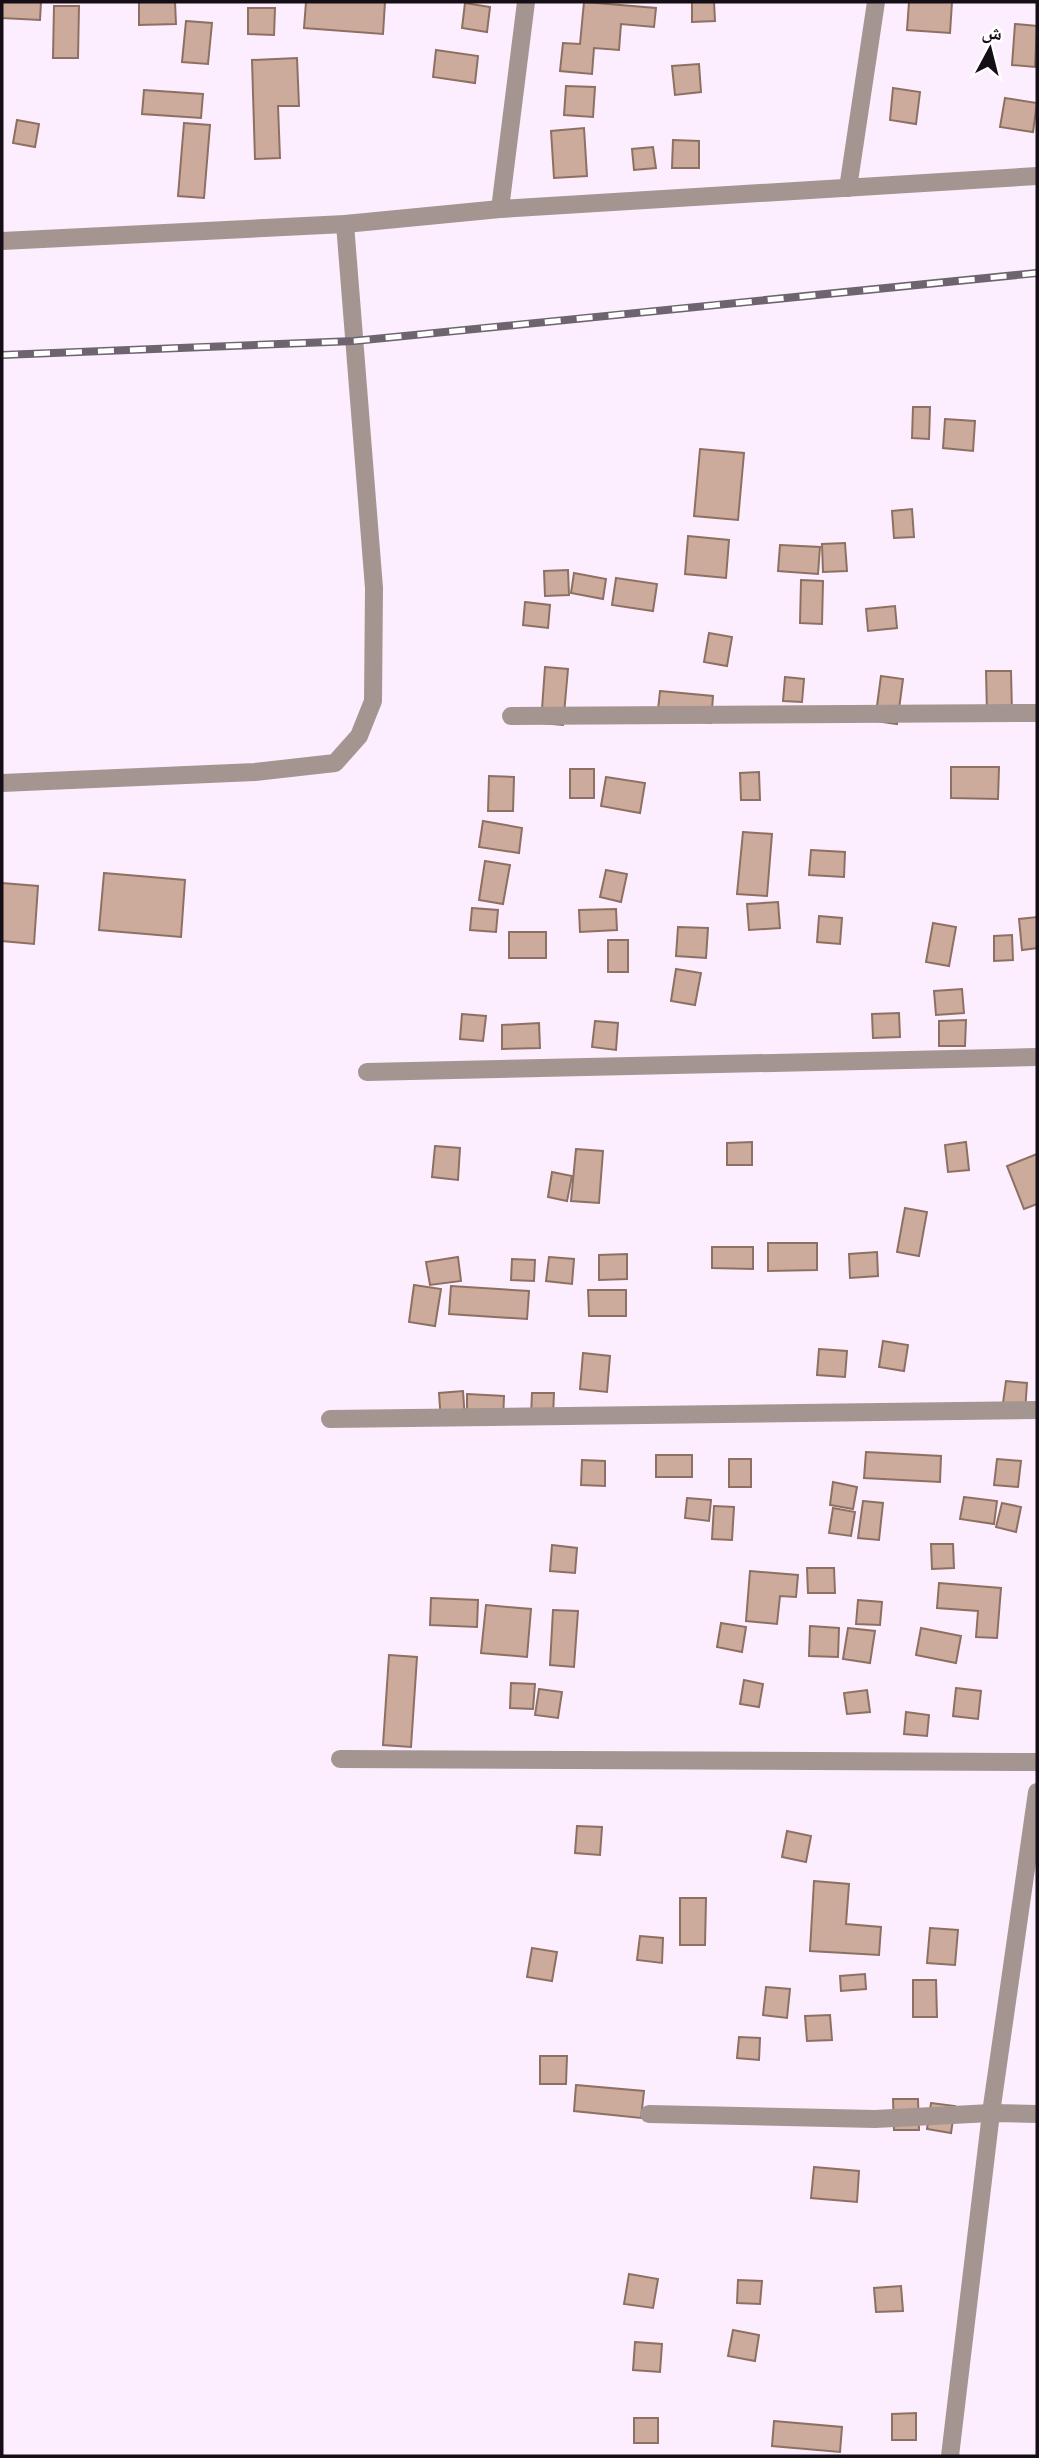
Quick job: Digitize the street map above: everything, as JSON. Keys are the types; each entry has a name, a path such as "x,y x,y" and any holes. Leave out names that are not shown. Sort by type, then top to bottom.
{"street":[{"path":"500,209 526,2"},
{"path":"848,188 876,2"},
{"path":"2,241 345,224 500,209 1037,176"},
{"path":"2,783 255,772 335,763 359,736 373,701 374,588 345,224"},
{"path":"511,716 1037,713"},
{"path":"367,1072 1037,1056"},
{"path":"330,1419 1037,1410"},
{"path":"340,1759 1037,1762"},
{"path":"950,2456 991,2113 1037,1792"},
{"path":"649,2114 875,2119 991,2113 1037,2114"}],"building":[{"path":"2,2 41,2 40,20 2,18"},
{"path":"139,2 175,2 176,24 139,25"},
{"path":"306,2 385,2 383,34 304,28"},
{"path":"584,2 656,8 654,27 621,24 619,50 594,48 592,74 560,71 563,43 580,44"},
{"path":"692,2 714,2 715,21 692,22"},
{"path":"909,2 952,2 950,33 907,30"},
{"path":"465,3 490,7 487,32 462,28"},
{"path":"54,6 79,6 78,58 53,58"},
{"path":"248,8 275,8 274,35 248,34"},
{"path":"186,21 212,23 208,64 182,62"},
{"path":"1015,24 1037,26 1035,67 1012,65"},
{"path":"436,50 478,56 475,83 433,77"},
{"path":"297,58 299,106 278,106 280,158 255,159 252,60"},
{"path":"699,64 701,92 675,95 672,66"},
{"path":"566,86 595,87 593,117 564,115"},
{"path":"893,88 920,92 916,124 890,120"},
{"path":"144,90 203,94 201,118 142,114"},
{"path":"1005,98 1037,103 1033,132 1000,127"},
{"path":"17,120 39,124 35,147 13,143"},
{"path":"184,123 210,125 204,198 178,196"},
{"path":"584,128 587,176 554,178 551,131"},
{"path":"673,140 699,141 699,168 672,168"},
{"path":"653,147 656,168 634,170 632,149"},
{"path":"913,407 930,407 929,439 912,438"},
{"path":"945,419 975,421 973,451 943,448"},
{"path":"700,449 744,453 738,520 694,516"},
{"path":"912,509 914,537 894,538 892,511"},
{"path":"688,536 729,540 726,578 685,574"},
{"path":"845,543 847,571 823,572 822,544"},
{"path":"780,545 820,547 818,574 778,571"},
{"path":"568,570 569,595 545,596 544,571"},
{"path":"574,573 606,579 603,599 571,593"},
{"path":"616,578 657,584 653,611 612,605"},
{"path":"801,580 823,581 822,624 800,623"},
{"path":"525,602 550,605 548,628 523,625"},
{"path":"895,606 897,628 868,631 866,609"},
{"path":"709,633 732,637 727,666 704,662"},
{"path":"545,667 568,669 563,725 541,723"},
{"path":"986,671 1011,671 1012,713 987,713"},
{"path":"881,676 903,679 897,724 875,721"},
{"path":"785,677 804,679 802,702 783,701"},
{"path":"660,691 713,696 711,723 657,719"},
{"path":"951,767 999,767 998,799 951,798"},
{"path":"570,769 594,769 594,798 570,798"},
{"path":"759,772 760,800 741,800 740,773"},
{"path":"489,776 514,777 513,811 488,811"},
{"path":"606,777 645,783 640,813 601,806"},
{"path":"483,821 522,828 519,853 479,847"},
{"path":"743,832 772,834 767,896 737,894"},
{"path":"811,850 845,852 844,877 809,875"},
{"path":"485,861 510,865 503,904 479,900"},
{"path":"606,870 627,874 621,902 600,897"},
{"path":"104,873 185,880 181,937 99,930"},
{"path":"2,883 38,886 34,944 2,941"},
{"path":"778,902 780,928 749,930 747,904"},
{"path":"472,908 498,910 496,932 470,930"},
{"path":"616,909 617,930 580,932 579,910"},
{"path":"819,916 842,918 840,944 817,942"},
{"path":"1037,917 1037,948 1022,950 1019,919"},
{"path":"933,923 956,927 949,966 926,962"},
{"path":"678,927 708,928 706,958 676,956"},
{"path":"509,932 546,932 546,958 509,958"},
{"path":"1012,935 1013,960 994,961 994,936"},
{"path":"608,940 628,940 628,972 608,972"},
{"path":"676,969 701,973 695,1005 671,1001"},
{"path":"962,989 964,1013 936,1015 934,991"},
{"path":"899,1013 900,1037 873,1038 872,1014"},
{"path":"462,1014 486,1016 483,1041 460,1039"},
{"path":"966,1020 965,1046 939,1046 939,1021"},
{"path":"595,1021 618,1023 616,1050 592,1047"},
{"path":"539,1023 540,1048 502,1049 502,1025"},
{"path":"752,1142 752,1165 727,1165 727,1143"},
{"path":"966,1142 969,1170 948,1172 945,1145"},
{"path":"435,1146 460,1148 458,1180 432,1177"},
{"path":"576,1149 603,1151 599,1203 571,1201"},
{"path":"1037,1154 1037,1204 1024,1209 1007,1166"},
{"path":"552,1172 572,1176 567,1201 548,1197"},
{"path":"905,1208 927,1212 919,1256 897,1252"},
{"path":"768,1243 817,1243 817,1270 768,1271"},
{"path":"712,1247 753,1247 753,1269 712,1268"},
{"path":"877,1252 878,1276 850,1278 849,1254"},
{"path":"627,1254 627,1279 599,1280 599,1255"},
{"path":"458,1257 461,1281 430,1285 426,1262"},
{"path":"549,1257 574,1259 572,1284 546,1281"},
{"path":"512,1259 535,1260 534,1281 511,1280"},
{"path":"414,1285 441,1289 435,1326 409,1322"},
{"path":"451,1286 529,1291 527,1319 449,1314"},
{"path":"588,1290 626,1290 626,1316 589,1316"},
{"path":"883,1341 908,1345 904,1371 879,1367"},
{"path":"819,1349 847,1351 845,1377 817,1375"},
{"path":"583,1353 610,1356 607,1392 580,1389"},
{"path":"1006,1381 1027,1383 1025,1412 1002,1410"},
{"path":"463,1391 465,1420 441,1422 439,1393"},
{"path":"532,1393 554,1393 553,1416 531,1416"},
{"path":"467,1394 504,1396 503,1422 467,1421"},
{"path":"866,1452 941,1456 940,1482 864,1478"},
{"path":"656,1455 692,1455 692,1477 656,1477"},
{"path":"729,1459 751,1459 751,1487 729,1487"},
{"path":"997,1459 1021,1461 1018,1487 994,1485"},
{"path":"582,1460 605,1461 605,1486 581,1485"},
{"path":"833,1482 857,1487 853,1509 830,1505"},
{"path":"964,1497 997,1501 994,1524 960,1519"},
{"path":"687,1498 711,1500 709,1521 685,1518"},
{"path":"863,1501 883,1503 879,1540 858,1538"},
{"path":"1002,1503 1021,1507 1016,1532 996,1527"},
{"path":"714,1506 734,1507 732,1540 712,1539"},
{"path":"833,1508 855,1512 851,1536 829,1533"},
{"path":"931,1544 953,1544 954,1568 932,1569"},
{"path":"552,1545 577,1548 575,1573 550,1571"},
{"path":"807,1568 834,1568 835,1593 808,1593"},
{"path":"750,1571 798,1575 796,1597 780,1596 777,1624 746,1621"},
{"path":"939,1583 1001,1588 997,1638 976,1637 978,1611 937,1608"},
{"path":"431,1598 478,1600 477,1627 430,1625"},
{"path":"858,1600 882,1602 880,1625 856,1624"},
{"path":"486,1605 531,1609 527,1657 481,1653"},
{"path":"553,1610 578,1611 574,1667 550,1665"},
{"path":"721,1623 746,1627 742,1652 717,1647"},
{"path":"810,1626 839,1628 838,1657 809,1656"},
{"path":"848,1628 875,1631 870,1663 843,1659"},
{"path":"921,1628 961,1636 956,1663 916,1655"},
{"path":"389,1655 417,1657 411,1747 383,1745"},
{"path":"744,1680 763,1684 759,1707 740,1704"},
{"path":"511,1683 535,1684 533,1709 510,1708"},
{"path":"956,1688 981,1691 978,1719 953,1716"},
{"path":"539,1689 562,1692 558,1718 535,1715"},
{"path":"867,1690 870,1712 847,1714 844,1693"},
{"path":"906,1712 929,1715 927,1736 904,1734"},
{"path":"577,1826 602,1827 600,1855 575,1853"},
{"path":"787,1831 811,1836 806,1862 782,1857"},
{"path":"814,1881 849,1884 846,1924 881,1927 879,1955 810,1951"},
{"path":"680,1898 706,1898 705,1945 680,1945"},
{"path":"930,1928 958,1930 955,1965 927,1963"},
{"path":"640,1936 663,1938 662,1963 637,1960"},
{"path":"532,1948 557,1952 552,1981 527,1977"},
{"path":"865,1974 866,1989 841,1991 840,1976"},
{"path":"913,1980 936,1980 937,2017 913,2017"},
{"path":"766,1987 790,1989 787,2018 763,2015"},
{"path":"830,2015 832,2040 807,2041 805,2016"},
{"path":"739,2037 760,2038 759,2060 737,2058"},
{"path":"540,2056 567,2056 566,2084 540,2084"},
{"path":"576,2085 644,2091 641,2118 574,2111"},
{"path":"893,2099 918,2099 919,2130 894,2130"},
{"path":"931,2103 955,2106 951,2133 927,2129"},
{"path":"814,2167 859,2171 857,2202 811,2198"},
{"path":"629,2274 658,2279 653,2308 624,2304"},
{"path":"738,2280 762,2281 760,2304 737,2303"},
{"path":"901,2286 903,2311 876,2312 874,2288"},
{"path":"733,2330 759,2335 755,2361 728,2356"},
{"path":"635,2342 662,2344 660,2372 633,2370"},
{"path":"916,2413 916,2440 892,2440 892,2414"},
{"path":"634,2418 658,2418 658,2443 634,2443"},
{"path":"774,2421 842,2427 840,2452 772,2446"}],"railway":[{"path":"2,355 354,341 1037,273"}]}
